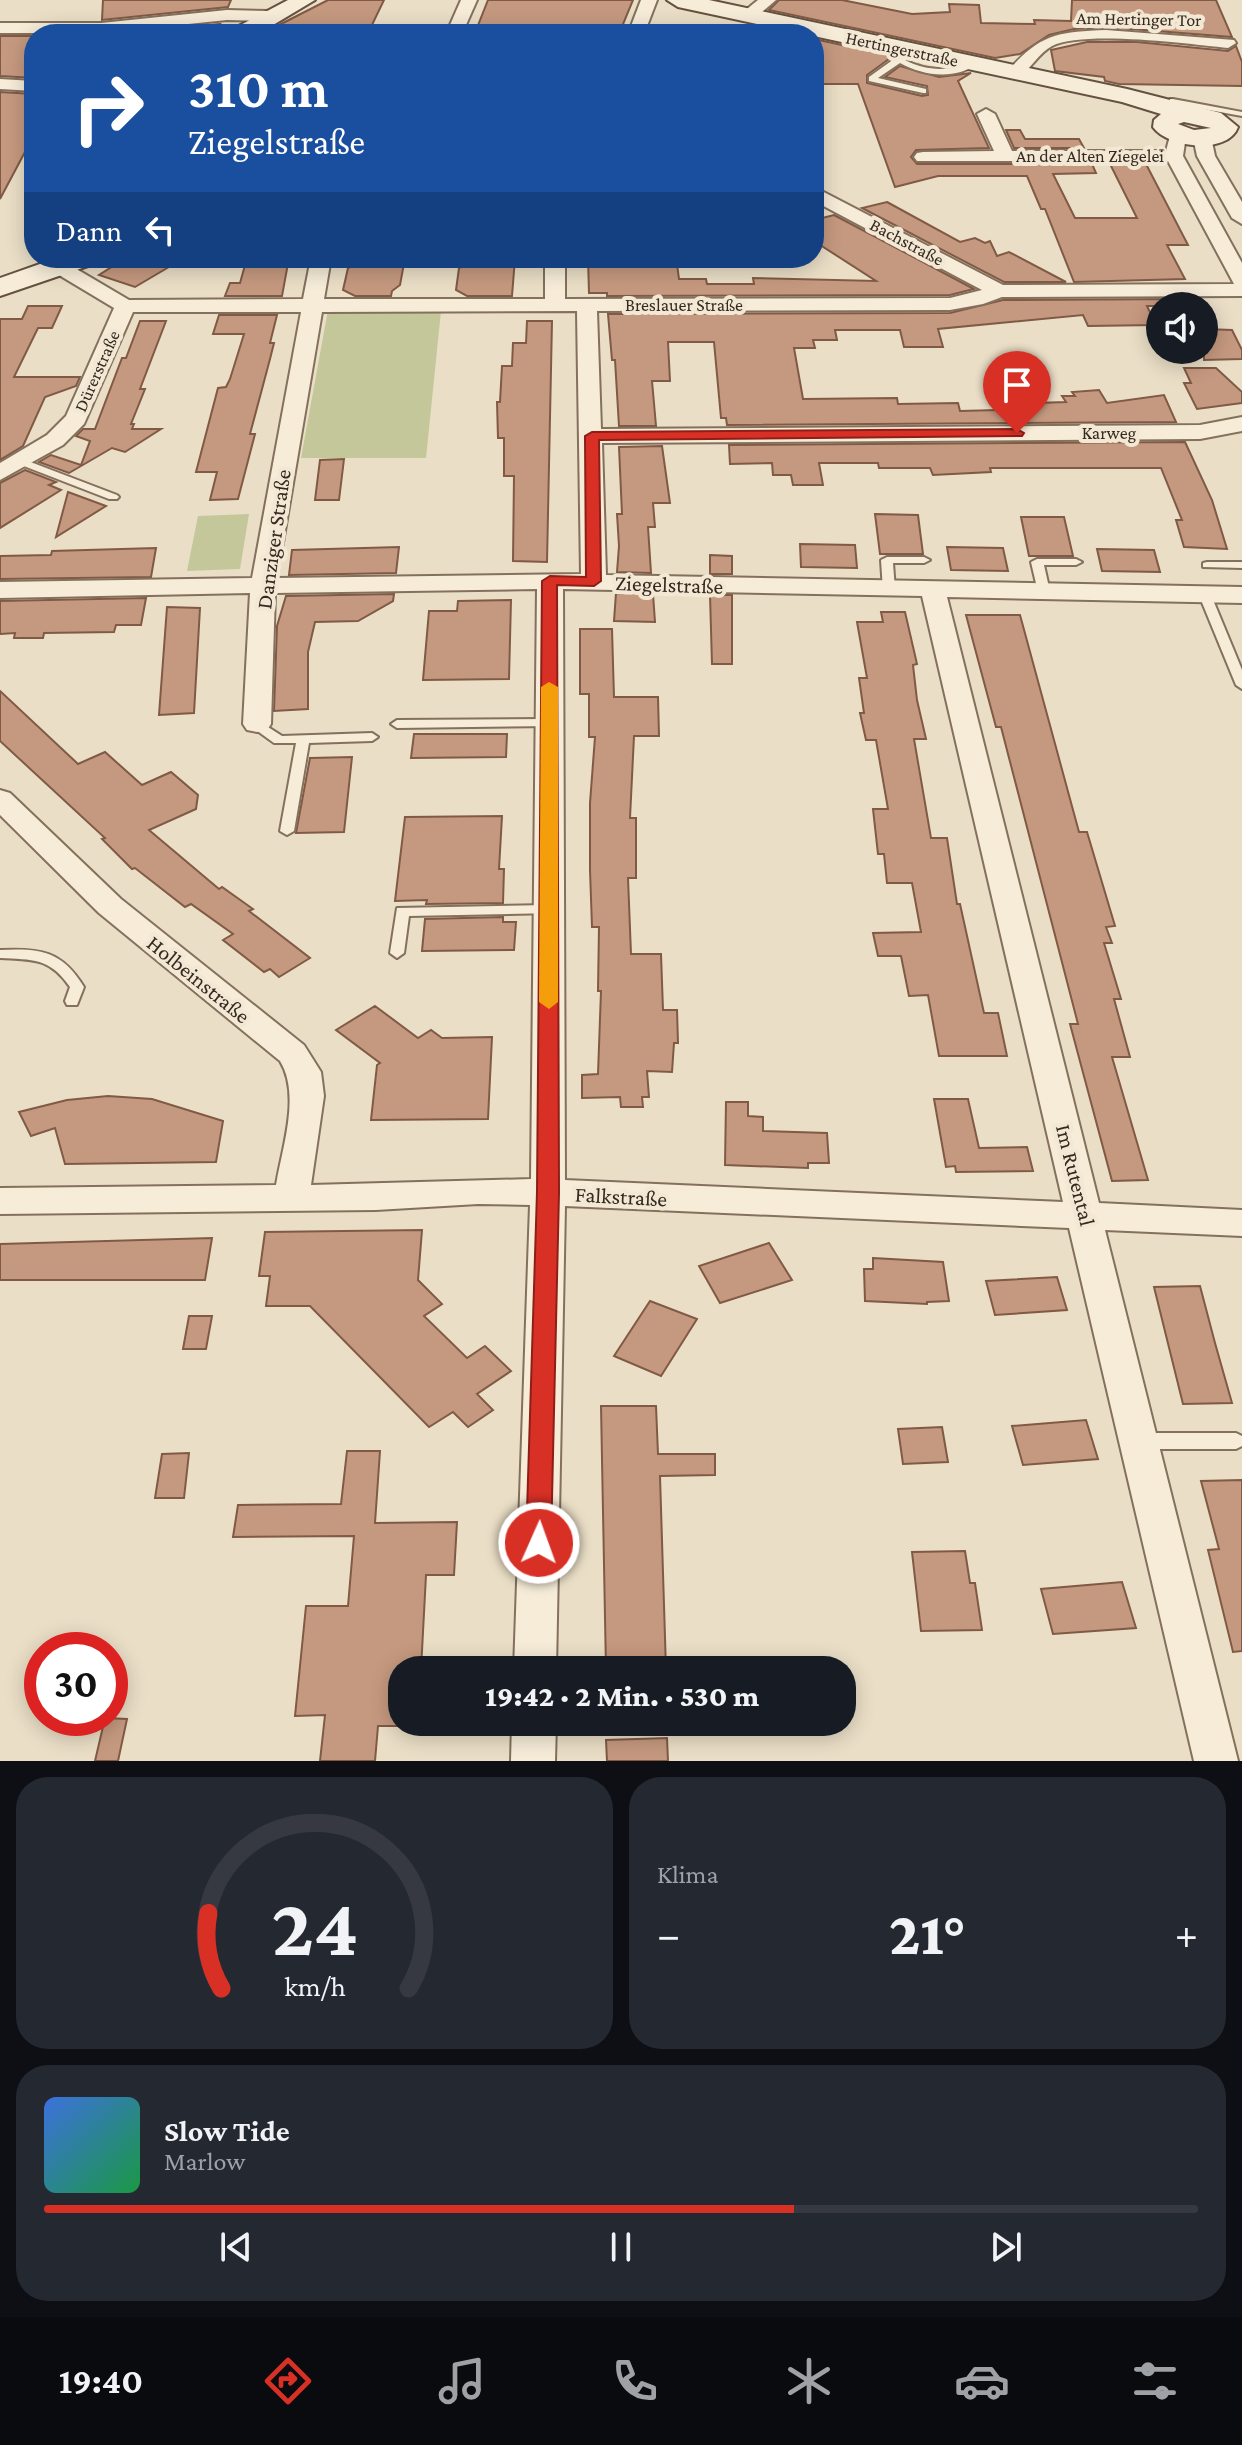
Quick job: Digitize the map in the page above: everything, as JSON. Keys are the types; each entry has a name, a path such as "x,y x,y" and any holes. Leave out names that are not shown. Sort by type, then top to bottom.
{"main road":[{"path":"257,24 304,0"},
{"name":"Hertingerstraße","path":"678,0 774,24"},
{"name":"Hertingerstraße","path":"824,37 1127,96 1161,114 1205,126"},
{"path":"0,287 57,268"}],"street":[{"path":"458,24 469,0"},
{"path":"640,24 649,0"},
{"path":"748,16 768,0"},
{"path":"140,24 227,15 270,16"},
{"path":"0,28 24,28"},
{"name":"Am Hertinger Tor","path":"1014,73 1026,65 1044,44 1069,37 1190,39 1228,43"},
{"path":"2,88 24,87"},
{"name":"An der Alten Ziegelei","path":"986,114 1006,157"},
{"path":"1205,126 1206,156 1242,218"},
{"path":"1205,126 1242,281"},
{"name":"An der Alten Ziegelei","path":"923,157 1006,157 1205,126"},
{"name":"Bachstraße","path":"824,198 999,291"},
{"name":"Dürerstraße","path":"10,467 55,440 76,419 125,306 78,268"},
{"name":"Danziger Straße","path":"257,724 263,586 319,268"},
{"path":"555,268 555,304"},
{"name":"Breslauer Straße","path":"125,306 950,304 976,300 999,291 1242,290"},
{"path":"587,306 594,581"},
{"name":"Karweg","path":"592,436 1200,432 1242,424"},
{"path":"535,1656 548,1192 550,581"},
{"name":"Ziegelstraße","path":"0,590 594,581 933,591 1242,595"},
{"name":"Im Rutental","path":"933,591 1216,1761"},
{"name":"Holbeinstraße","path":"0,799 110,906 292,1053 304,1072 307,1096 292,1198"},
{"name":"Falkstraße","path":"0,1201 548,1192 1242,1223"},
{"path":"533,1761 534,1736"}],"lane":[{"path":"905,55 872,79 923,91"},
{"path":"10,467 113,497"},
{"path":"889,590 887,560 924,560"},
{"path":"1044,592 1037,562 1076,562"},
{"path":"1207,565 1242,565"},
{"path":"1205,595 1242,685"},
{"path":"397,724 549,723"},
{"name":"Danziger Straße","path":"257,724 279,740 372,737"},
{"path":"287,831 303,739"},
{"path":"397,953 402,911 549,910"},
{"path":"1,954 49,956 66,969 77,987 72,1001"},
{"path":"1140,1441 1236,1441"}],"green space":[{"path":"328,310 441,311 426,458 301,458"},
{"path":"249,514 240,569 187,571 198,516"}],"building":[{"path":"103,0 231,0 228,7 102,20"},
{"path":"328,0 384,0 372,24 281,24"},
{"path":"488,0 633,0 623,24 479,24"},
{"path":"779,0 842,0 912,14 950,12 949,4 979,5 981,23 1035,24 1034,20 1071,21 1072,0 1216,0 1232,37 1106,27 1074,29 1049,35 1020,54 995,58 769,10"},
{"path":"0,36 24,36 24,77 0,76"},
{"path":"824,41 893,56 867,75 867,83 922,96 928,95 927,86 885,77 900,66 939,77 971,73 958,81 989,148 916,150 911,157 917,164 1092,164 1096,173 1053,174 1075,218 1137,218 1110,164 1146,164 1188,245 1167,245 1185,279 1074,282 1045,209 1041,209 1027,176 938,176 895,187 858,84 824,84"},
{"path":"1087,42 1137,42 1228,51 1236,46 1242,62 1242,86 1119,84 1105,81 1104,77 1055,71 1051,50"},
{"path":"0,92 24,93 24,154 0,199"},
{"path":"1006,130 1020,130 1025,139 1079,139 1084,148 1014,148"},
{"path":"887,202 960,242 975,238 985,243 990,241 997,256 1009,252 1066,282 1004,282 862,208"},
{"path":"834,215 974,289 950,295 607,296 607,293 589,293 588,268 678,268 679,279 706,279 707,284 754,284 753,278 876,281 824,247 824,218"},
{"path":"110,268 167,268 135,287 99,275"},
{"path":"244,268 287,268 282,296 225,296 230,283 240,283"},
{"path":"348,268 403,268 400,285 391,296 355,296 343,290"},
{"path":"459,268 514,268 512,296 467,296 456,290"},
{"path":"1146,299 1146,325 1088,326 1083,315 938,329 943,347 904,347 900,330 835,330 837,340 813,340 815,348 794,348 803,399 897,398 898,404 958,403 960,411 1038,409 1036,403 1066,402 1062,396 1075,396 1072,392 1099,390 1107,403 1164,395 1176,422 727,425 726,418 721,418 714,342 668,342 670,381 652,381 656,426 619,426 615,360 612,360 608,314 950,313 1003,300"},
{"path":"28,306 62,306 52,328 38,328 14,377 80,377 76,386 45,397 23,446 0,460 0,319 22,319"},
{"path":"219,315 277,315 270,343 274,343 250,434 255,434 238,499 210,500 217,472 196,472 218,388 226,387 230,379 244,334 213,334"},
{"path":"140,321 166,321 140,389 145,389 131,424 134,424 132,429 161,429 125,452 112,448 69,473 39,462 51,455 81,465 90,441 76,436 83,429 95,429"},
{"path":"527,321 552,321 547,562 513,561 514,476 504,476 504,438 498,438 497,402 500,402 502,366 512,366 513,343 526,343"},
{"path":"1218,330 1232,330 1242,350 1242,359 1218,360"},
{"path":"1184,368 1216,368 1242,392 1242,403 1197,409 1184,383 1191,383"},
{"path":"1185,442 1212,500 1227,549 1184,547 1176,520 1182,520 1161,468 990,468 991,472 933,475 930,468 879,468 878,463 819,463 823,485 793,485 791,475 773,475 772,463 730,464 729,445"},
{"path":"662,446 670,503 653,503 655,527 648,527 651,573 617,572 617,514 622,514 619,447"},
{"path":"344,459 339,500 315,500 320,460"},
{"path":"25,470 56,482 49,485 61,490 0,528 0,483"},
{"path":"68,492 106,506 56,537"},
{"path":"875,514 918,515 923,554 880,554"},
{"path":"1021,517 1064,517 1073,556 1029,556"},
{"path":"800,544 855,545 857,568 801,567"},
{"path":"399,547 396,573 289,575 292,550"},
{"path":"947,547 1003,548 1008,571 951,570"},
{"path":"156,548 151,577 0,579 0,556"},
{"path":"1097,549 1154,550 1160,572 1102,571"},
{"path":"710,555 732,556 732,574 710,574"},
{"path":"616,593 653,594 655,622 614,621"},
{"path":"394,594 393,601 358,621 315,622 308,652 308,709 274,711 277,626 286,596"},
{"path":"710,595 732,595 732,664 712,664"},
{"path":"146,598 141,625 116,625 114,632 44,633 43,638 14,638 15,633 0,634 0,601"},
{"path":"511,600 509,679 423,680 429,611 457,611 458,601"},
{"path":"167,607 200,608 194,713 159,715"},
{"path":"881,612 905,612 917,664 913,665 917,700 926,739 914,739 931,838 947,838 957,904 960,904 984,1013 998,1013 1007,1056 939,1056 928,995 909,996 901,956 878,956 873,933 921,932 912,883 887,883 884,854 878,854 873,809 888,809 876,740 866,740 860,713 864,713 859,678 867,678 857,622 883,622"},
{"path":"966,615 1020,615 1079,832 1087,832 1115,926 1106,927 1112,943 1104,943 1121,999 1114,999 1130,1057 1112,1057 1148,1180 1112,1181 1070,1024 1078,1024 1001,727 996,727"},
{"path":"580,629 612,629 614,697 658,697 659,736 634,736 630,818 636,818 636,878 628,878 631,954 661,954 663,1010 677,1010 678,1043 674,1043 672,1072 647,1071 649,1097 642,1097 643,1107 621,1107 620,1097 582,1098 582,1075 598,1074 601,991 598,991 599,927 592,927 590,870 590,803 595,737 589,737 589,694 580,694"},
{"path":"0,691 78,764 105,752 142,785 171,772 198,795 196,809 149,830 219,889 222,887 253,909 249,911 310,958 279,977 270,969 264,972 223,940 233,934 191,904 185,907 135,868 132,869 102,839 105,838 0,741"},
{"path":"414,734 507,734 506,757 411,758"},
{"path":"352,757 344,832 296,833 310,758"},
{"path":"502,816 499,869 504,869 503,903 426,904 427,900 395,901 405,817"},
{"path":"503,917 503,922 516,922 514,950 422,951 425,919"},
{"path":"375,1006 418,1038 431,1030 442,1038 492,1037 488,1119 371,1120 377,1065 380,1063 336,1030"},
{"path":"108,1096 152,1099 223,1121 216,1162 65,1164 55,1128 31,1136 19,1112 67,1100"},
{"path":"934,1099 968,1099 979,1148 1027,1147 1033,1171 956,1172 955,1166 946,1167"},
{"path":"726,1102 748,1102 748,1116 763,1117 763,1131 827,1133 829,1163 808,1163 808,1168 725,1165"},
{"path":"422,1230 418,1280 442,1304 424,1316 467,1358 485,1346 511,1371 477,1394 493,1410 468,1427 453,1412 429,1427 310,1306 266,1306 270,1276 259,1276 265,1232"},
{"path":"212,1238 205,1280 0,1280 0,1244"},
{"path":"769,1243 792,1280 720,1303 699,1266"},
{"path":"873,1258 943,1262 949,1301 927,1304 865,1301 864,1269 873,1269"},
{"path":"1057,1277 1067,1310 995,1315 986,1281"},
{"path":"1200,1286 1232,1403 1183,1404 1154,1287"},
{"path":"650,1301 697,1319 661,1376 614,1356"},
{"path":"189,1316 212,1316 206,1349 183,1349"},
{"path":"601,1406 656,1406 658,1454 715,1454 715,1475 660,1476 666,1656 606,1656"},
{"path":"1086,1420 1098,1459 1023,1465 1012,1426"},
{"path":"942,1427 948,1462 903,1464 898,1429"},
{"path":"347,1451 380,1451 375,1523 457,1522 454,1575 426,1575 422,1656 388,1656 388,1726 378,1726 375,1761 320,1761 325,1715 295,1716 306,1606 348,1606 354,1536 233,1537 238,1505 341,1504"},
{"path":"189,1453 184,1498 155,1498 162,1454"},
{"path":"1242,1480 1242,1651 1233,1652 1208,1550 1219,1549 1201,1481"},
{"path":"965,1551 970,1583 975,1583 982,1630 921,1631 912,1552"},
{"path":"1122,1582 1136,1628 1053,1634 1041,1589"},
{"path":"101,1736 123,1736 118,1761 95,1761"},
{"path":"667,1738 668,1761 607,1761 606,1740"}],"slow traffic":[{"path":"549,687 549,1002"}],"route":[{"path":"539,1543 548,1192 550,581 594,581 592,436 1017,433"}]}
